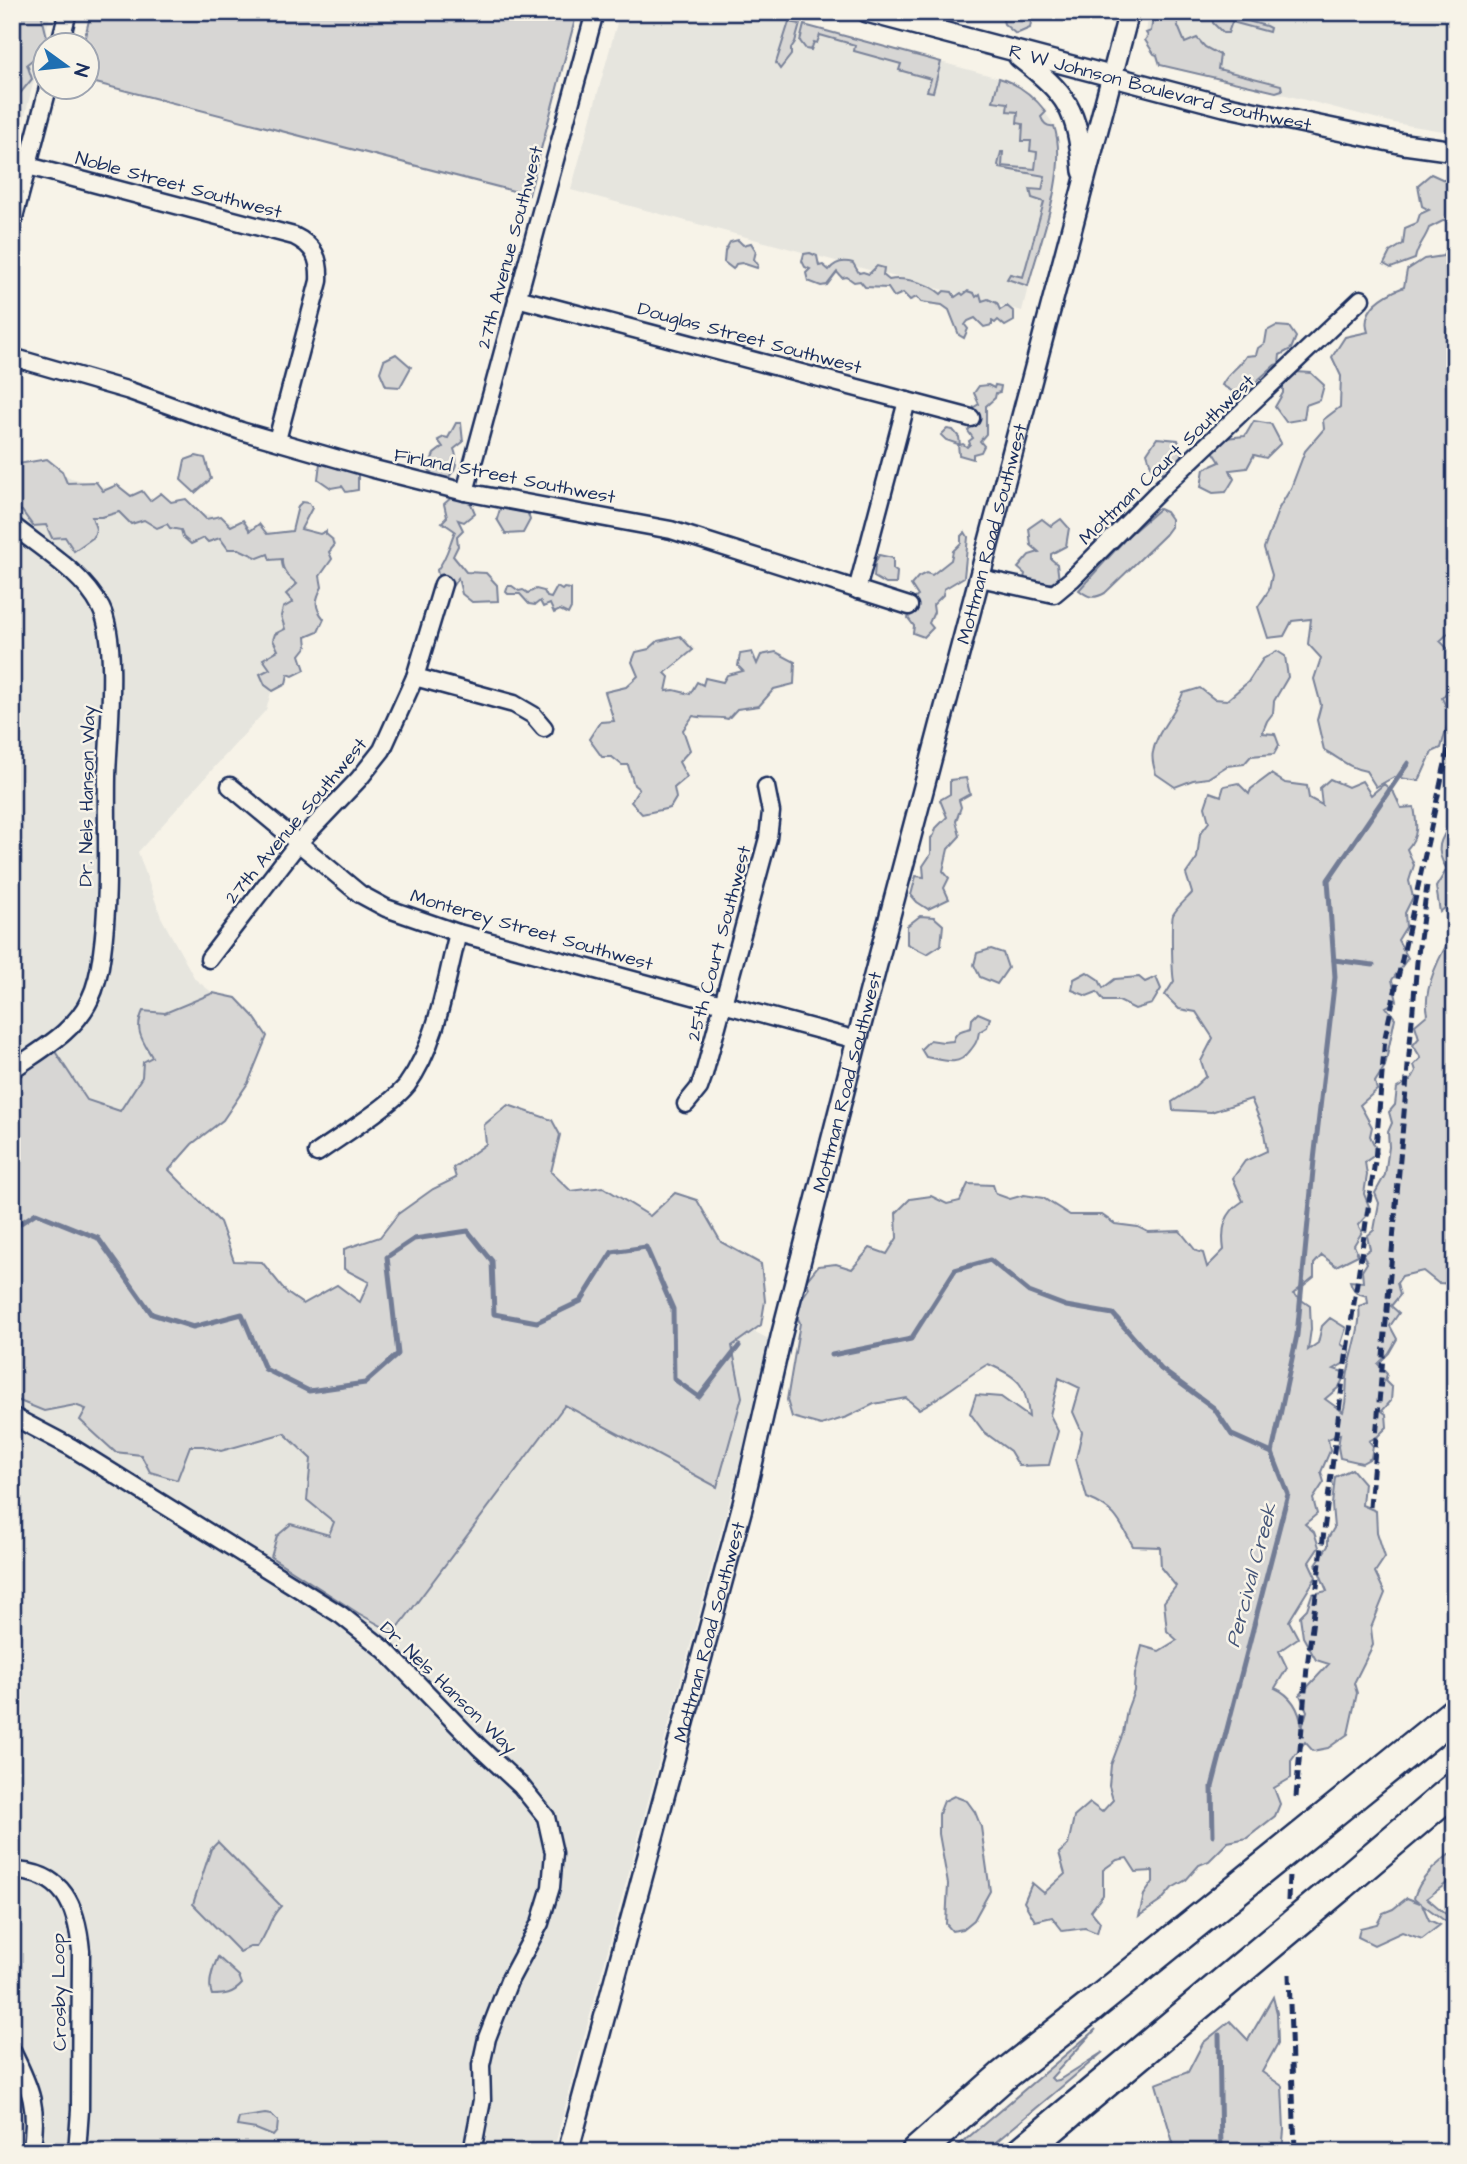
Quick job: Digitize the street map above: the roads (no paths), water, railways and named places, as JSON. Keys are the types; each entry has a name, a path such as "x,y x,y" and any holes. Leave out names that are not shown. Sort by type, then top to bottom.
{"highway":[{"path":"917,2152 1003,2076 1455,1713"},
{"path":"1022,2152 1455,1788"}],"street":[{"path":"63,32 68,12"},
{"name":"27th Avenue Southwest","path":"465,492 595,12"},
{"name":"R W Johnson Boulevard Southwest","path":"867,12 1237,109 1392,142 1455,151"},
{"name":"Mottman Road Southwest","path":"568,2152 743,1504 781,1337 1129,12"},
{"path":"1013,52 1051,83 1068,104 1077,129 1085,185"},
{"path":"12,225 44,102"},
{"name":"Noble Street Southwest","path":"28,166 294,236 310,246 318,261 319,281 277,440"},
{"name":"Douglas Street Southwest","path":"517,298 971,418"},
{"name":"Mottman Court Southwest","path":"980,578 1054,594 1361,299"},
{"name":"Firland Street Southwest","path":"12,356 130,391 241,431 370,468 465,492 671,530 909,606"},
{"path":"857,590 907,401"},
{"name":"Dr. Nels Hanson Way","path":"12,525 87,587 102,609 109,633 110,677 103,951 98,977 89,1001 64,1034 12,1070"},
{"name":"27th Avenue Southwest","path":"209,959 299,842 359,779 382,750 415,677 443,584"},
{"path":"415,677 514,704 533,715 544,728"},
{"name":"Monterey Street Southwest","path":"230,786 360,894 386,908 458,933 858,1040"},
{"name":"25th Court Southwest","path":"686,1104 699,1088 705,1074 768,838 771,812 766,787"},
{"path":"317,1153 406,1086 430,1042 458,933"},
{"name":"Dr. Nels Hanson Way","path":"12,1416 71,1447 341,1615 385,1650 479,1747 521,1786 546,1817 554,1853 551,1887 540,1923 509,1981 487,2038 481,2065 482,2100 472,2152"},
{"name":"Crosby Loop","path":"12,1871 31,1871 55,1885 72,1903 79,1926 81,1951 78,2152"},
{"path":"12,2051 31,2090 35,2131 31,2152"}],"waterway":[{"path":"1272,1453 1297,1335 1335,977 1328,880 1408,763"},
{"path":"1334,960 1373,965"},
{"name":"Percival Creek","path":"12,1229 36,1213 98,1238 152,1314 193,1327 242,1314 265,1369 309,1391 365,1383 398,1354 387,1257 414,1239 468,1231 492,1261 494,1314 537,1322 581,1301 612,1252 646,1247 673,1309 674,1379 699,1397 739,1346"},
{"name":"Percival Creek","path":"832,1355 911,1339 955,1270 990,1260 1029,1292 1066,1306 1113,1314 1161,1369 1214,1408 1232,1435 1272,1453 1288,1494 1212,1787 1213,1835"},
{"name":"Percival Creek","path":"1219,2035 1221,2152"}],"railway":[{"path":"1296,1797 1307,1667 1344,1371 1375,1161 1385,1037 1455,718"},
{"path":"1370,1507 1417,962 1427,886"},
{"path":"1288,1901 1289,1874"},
{"path":"1289,1974 1295,2152"}]}
